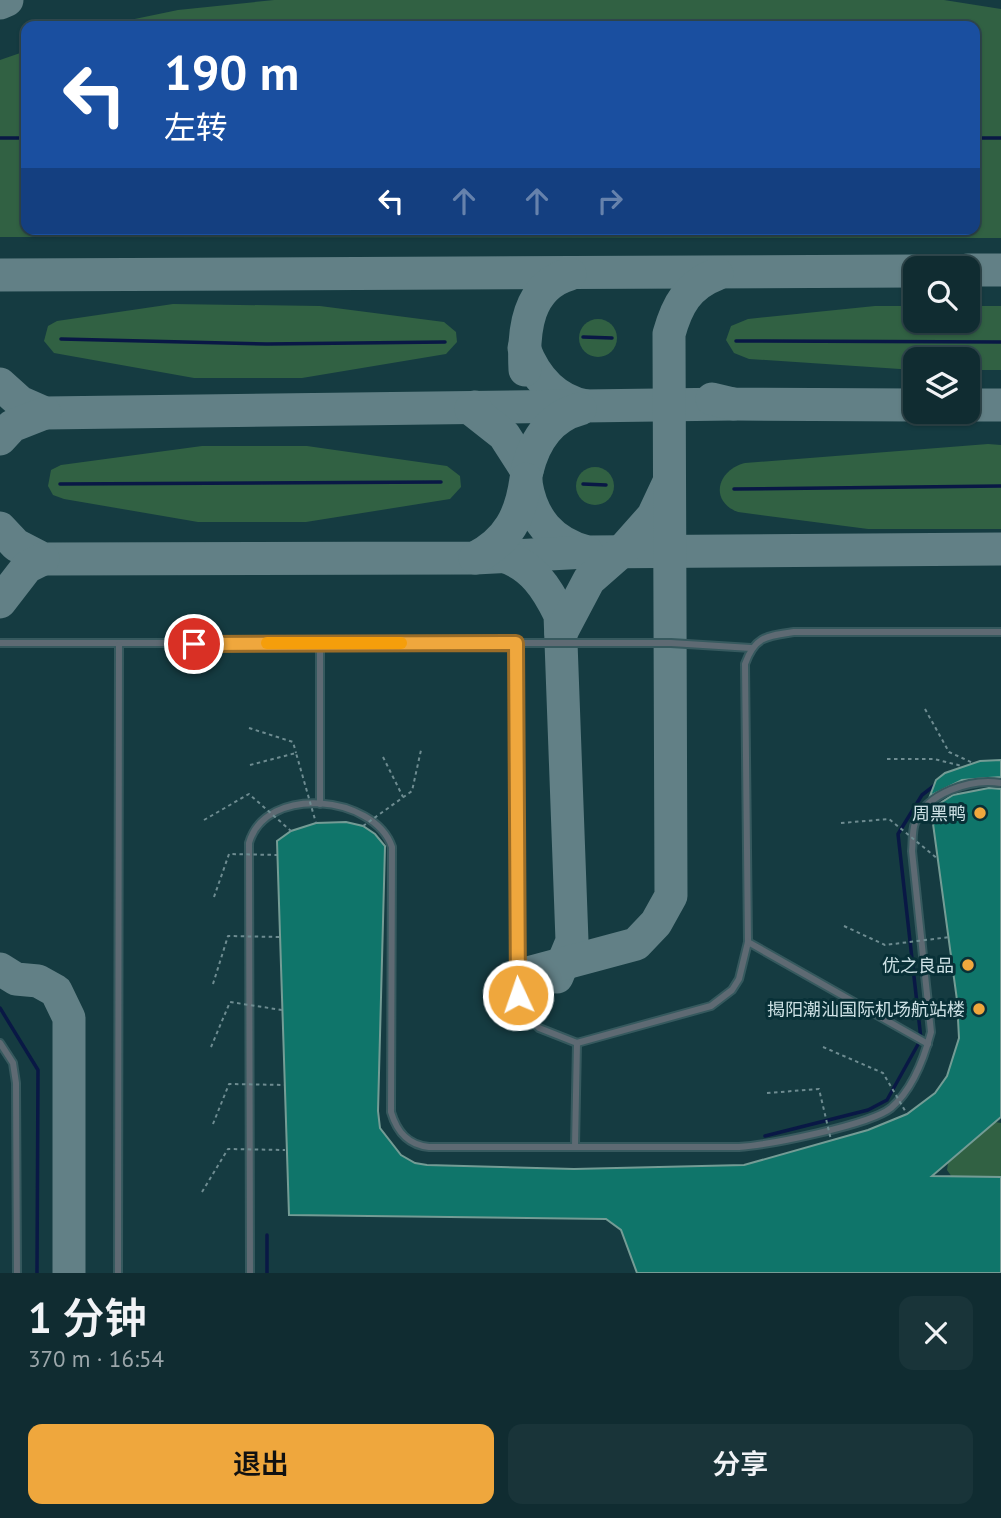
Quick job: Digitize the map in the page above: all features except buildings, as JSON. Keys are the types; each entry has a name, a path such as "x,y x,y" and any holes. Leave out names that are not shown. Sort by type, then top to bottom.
{"lane":[{"path":"516,643 518,995 529,1018 539,1028 577,1043 710,1006 732,990 739,979 748,942 746,664 751,648 767,636 794,632 1001,632"},
{"path":"0,643 715,644 751,648"},
{"path":"320,643 320,804"},
{"path":"118,1273 119,645"},
{"path":"250,1273 249,843 252,833 265,818 295,806 320,804 344,808 370,819 388,836 392,847 391,1112 395,1126 417,1146 764,1145 868,1118 888,1110 905,1095 931,1032 912,851 914,825 924,807 947,792 970,785 1001,783"},
{"path":"748,942 928,1044"},
{"path":"0,1043 13,1063 16,1083 17,1273"},
{"path":"575,1146 577,1043"}],"path":[{"path":"925,709 949,752 973,763"},
{"path":"248,728 293,741 316,822"},
{"path":"363,826 412,791 421,750"},
{"path":"250,765 296,753"},
{"path":"383,757 403,797"},
{"path":"887,759 934,759 962,766"},
{"path":"204,820 248,794 291,831"},
{"path":"841,823 889,819 938,859"},
{"path":"214,897 229,854 277,855"},
{"path":"844,926 885,945 950,937"},
{"path":"213,984 228,936 279,937"},
{"path":"211,1047 230,1002 282,1010"},
{"path":"823,1047 883,1073 907,1114"},
{"path":"213,1124 229,1084 284,1085"},
{"path":"767,1093 819,1089 831,1140"},
{"path":"202,1192 228,1149 285,1150"}],"green space":[{"path":"274,0 944,0 1001,9 1001,238 0,237 0,60 21,53 21,235 980,235 980,21 125,21 178,10"},
{"path":"173,304 320,306 444,322 456,332 457,342 446,354 302,378 194,378 54,353 44,341 48,326 57,321"},
{"path":"875,306 903,306 903,333 980,333 980,306 1001,306 1001,370 980,370 980,347 903,347 903,369 749,359 734,353 726,340 731,326 748,319"},
{"path":"598,319 611,325 617,338 611,351 598,357 585,351 579,338 585,325"},
{"path":"1001,445 1001,529 868,529 738,512 723,501 720,494 720,486 728,472 745,463"},
{"path":"202,446 307,446 447,466 460,476 461,487 450,499 306,522 198,522 64,499 53,495 48,486 51,470 61,465"},
{"path":"595,467 608,473 614,486 608,499 595,505 582,499 576,486 582,473"},
{"path":"995,1122 1001,1123 1001,1177 952,1177 947,1170 948,1163"}],"waterway":[{"path":"0,138 21,138"},
{"path":"980,138 1001,138"},
{"path":"583,337 612,338"},
{"path":"61,339 267,344 445,342"},
{"path":"736,341 1001,342"},
{"path":"60,484 441,482"},
{"path":"583,484 606,485"},
{"path":"734,489 1001,486"},
{"path":"765,1136 868,1110 887,1100 921,1039 898,834 922,795 935,785"},
{"path":"0,1008 38,1070 37,1273"},
{"path":"267,1235 267,1273"}],"taxiway":[{"path":"0,3 7,0"},
{"path":"980,270 1001,270"},
{"path":"0,275 903,271"},
{"path":"525,370 527,326 536,299 556,280 570,274"},
{"path":"528,973 636,944 656,923 671,896 669,334 685,297 698,284 717,274"},
{"path":"524,348 540,378 548,386 565,398 586,406"},
{"path":"0,384 20,402 45,413 733,404"},
{"path":"712,399 733,404 903,405"},
{"path":"980,405 1001,405"},
{"path":"475,407 471,409 504,435 527,471"},
{"path":"527,471 544,432 560,418 580,409"},
{"path":"0,439 12,426 45,413"},
{"path":"475,558 496,544 511,526 521,505 526,479"},
{"path":"526,483 533,508 545,527 563,542 587,552 1001,549"},
{"path":"561,633 589,580 622,551 653,516 668,484"},
{"path":"0,528 16,545 43,559 475,558 587,552"},
{"path":"503,556 522,565 538,579 560,615 572,941 557,977"},
{"path":"0,602 27,567 43,559"},
{"path":"0,969 16,979 38,981 56,991 69,1018 69,1273"}],"slow traffic":[{"path":"267,643 401,643"}],"place":[{"name":"周黑鸭","path":"980,813"},
{"name":"优之良品","path":"968,965"},
{"name":"揭阳潮汕国际机场航站楼","path":"979,1009"}],"route":[{"path":"194,644 516,643 518,995"}]}
